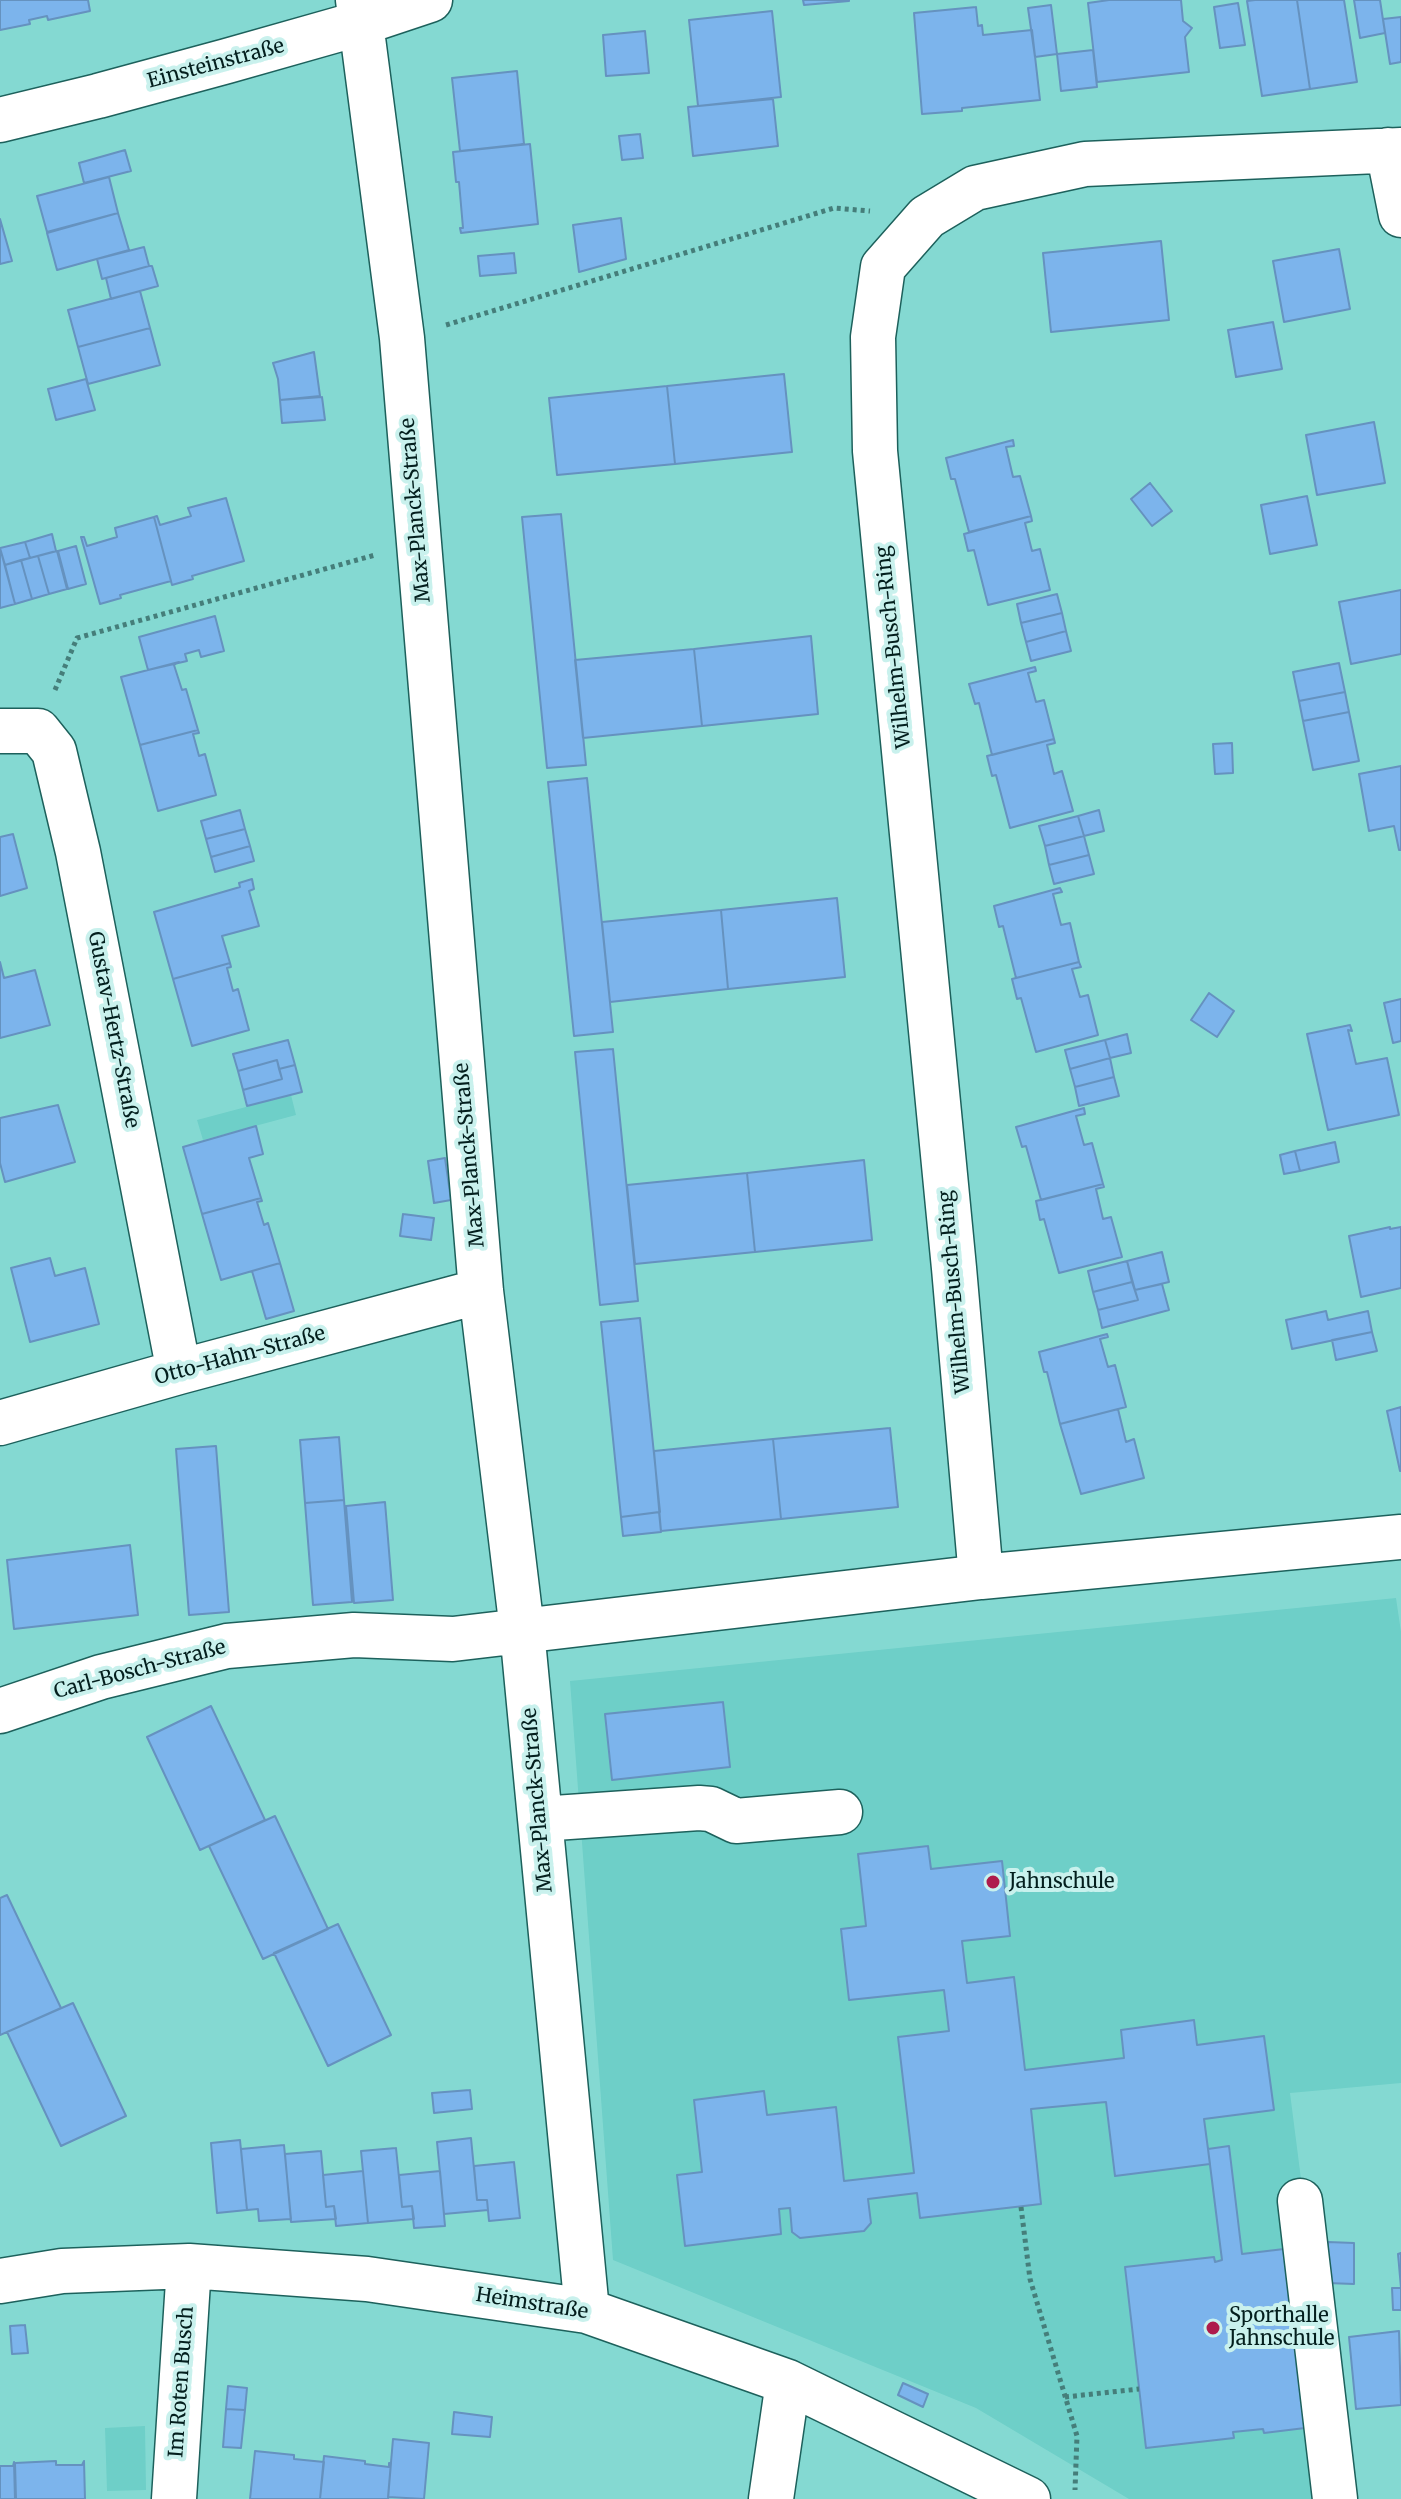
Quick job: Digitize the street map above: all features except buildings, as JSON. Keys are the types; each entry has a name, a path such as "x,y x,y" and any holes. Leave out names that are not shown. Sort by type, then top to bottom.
{"street":[{"name":"Einsteinstraße","path":"0,120 98,96 360,12 430,0"},
{"name":"Max-Planck-Straße","path":"360,12 402,338 481,1291 522,1630 587,2311"},
{"path":"1394,150 1401,215"},
{"name":"Wilhelm-Busch-Ring","path":"981,1577 875,451 873,337 883,267 927,217 975,188 1085,164 1394,150"},
{"name":"Gustav-Hertz-Straße","path":"19,731 54,751 78,852 179,1372"},
{"name":"Otto-Hahn-Straße","path":"0,1423 481,1291"},
{"path":"522,1630 981,1577 1401,1537"},
{"name":"Carl-Bosch-Straße","path":"0,1711 101,1677 227,1646 354,1635 453,1639 522,1630"},
{"path":"540,1819 699,1808 711,1809 736,1821 840,1812"},
{"path":"1300,2201 1335,2499"},
{"name":"Heimstraße","path":"0,2281 62,2271 189,2266 367,2279 587,2311 788,2382 1028,2499"},
{"name":"Im Roten Busch","path":"174,2499 189,2266"},
{"path":"771,2499 788,2382"}],"path":[{"path":"402,338 834,208 927,217"},
{"path":"19,731 77,638 419,543"},
{"path":"1021,2207 1030,2279 1077,2436 1075,2499"},
{"path":"1065,2397 1139,2389"}],"shaded area":[{"path":"291,1095 296,1115 203,1140 197,1120"},
{"name":"Jahnschule","path":"1396,1598 1401,1632 1401,2083 1290,2093 1342,2499 1129,2499 976,2408 613,2260 570,1681"},
{"path":"145,2426 146,2490 107,2491 105,2428"}],"place":[{"name":"Jahnschule","path":"993,1882"},
{"name":"Sporthalle Jahnschule","path":"1213,2328"}]}
